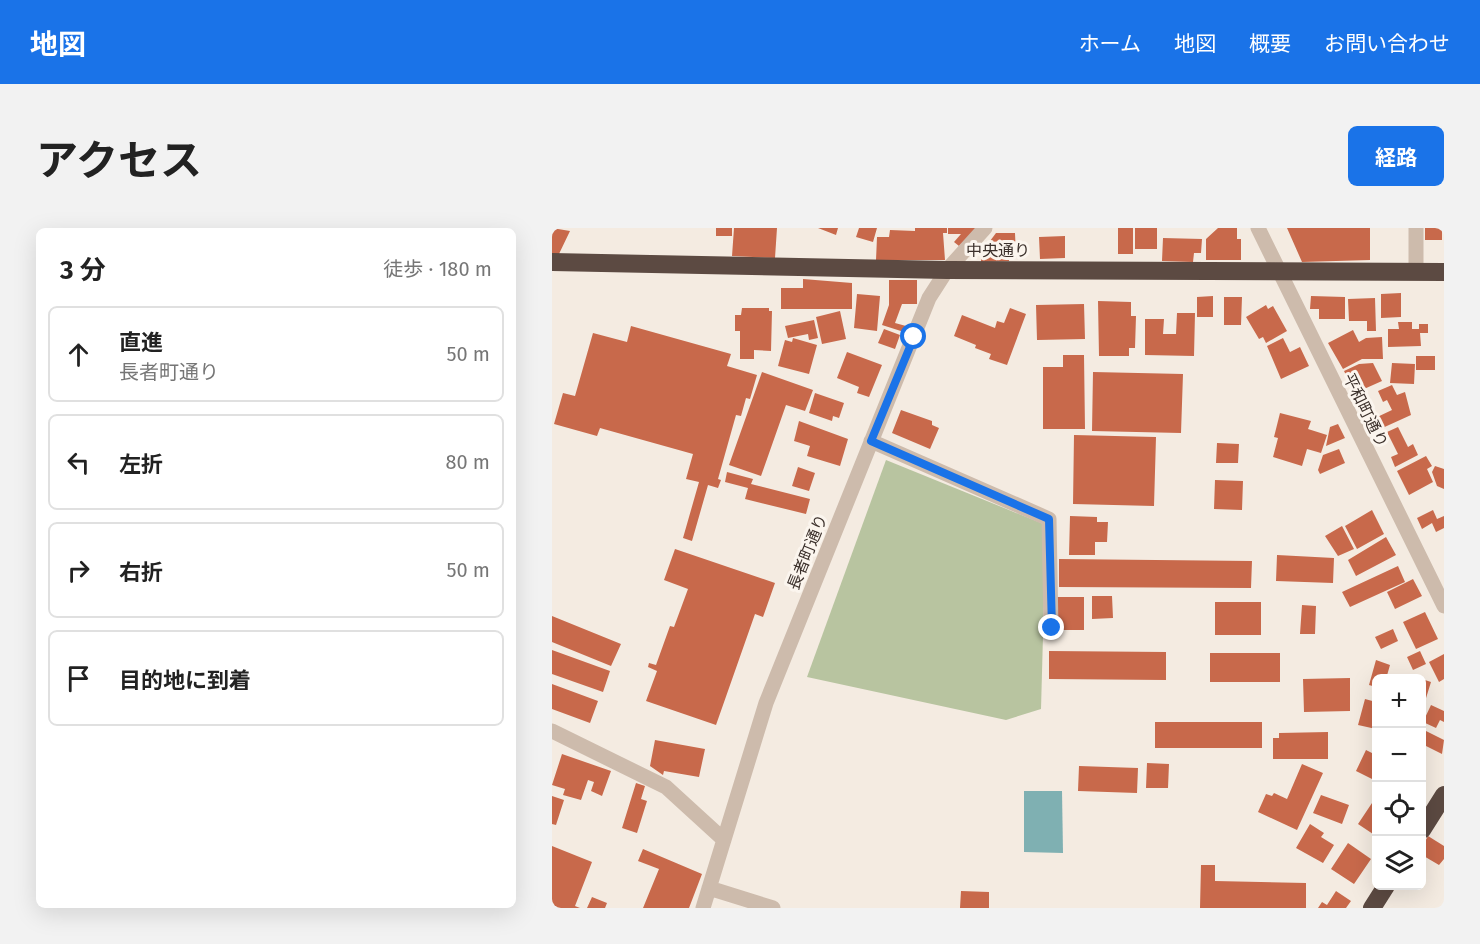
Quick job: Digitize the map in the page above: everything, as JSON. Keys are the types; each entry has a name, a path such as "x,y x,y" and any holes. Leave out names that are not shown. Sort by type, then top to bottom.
{"highway":[{"name":"中央通り","path":"552,262 947,270 1444,272"},
{"path":"1426,824 1444,795"},
{"path":"1372,908 1383,890"}],"street":[{"name":"長者町通り","path":"703,908 766,703 929,298 947,270 985,228"},
{"name":"平和町通り","path":"1258,228 1277,272 1444,606"},
{"path":"1416,228 1416,272"},
{"path":"871,441 1049,519 1052,628"},
{"path":"552,731 666,787 724,840"},
{"path":"709,888 773,908"}],"green space":[{"path":"886,460 1046,525 1041,709 1006,720 807,677"}],"water":[{"path":"1024,791 1062,791 1063,853 1024,852"}],"building":[{"path":"552,228 570,231 558,256 552,255"},
{"path":"716,228 732,228 732,236 716,236"},
{"path":"734,228 777,228 775,258 732,256"},
{"path":"818,228 838,228 836,235"},
{"path":"859,228 877,228 873,242 856,237"},
{"path":"915,228 947,228 947,233 943,233 945,260 876,260 877,237 889,237 890,230 915,231"},
{"path":"948,228 977,228 959,246 954,242 961,234 948,234"},
{"path":"1118,228 1133,228 1133,254 1118,254"},
{"path":"1135,228 1157,228 1157,249 1135,249"},
{"path":"1218,228 1237,228 1237,239 1241,239 1241,260 1206,260 1206,239"},
{"path":"1287,228 1370,228 1370,260 1302,262"},
{"path":"1425,228 1442,228 1442,240 1425,240"},
{"path":"996,233 1015,233 1016,256 1009,258 1009,261 981,262 981,249 984,249"},
{"path":"1065,236 1065,258 1040,259 1039,237"},
{"path":"1163,238 1202,239 1201,253 1194,253 1193,262 1162,261"},
{"path":"803,279 852,283 852,309 781,309 781,288 803,288"},
{"path":"889,280 917,280 917,304 902,304 895,323 906,326 904,332 882,325 889,305"},
{"path":"1401,293 1401,317 1381,318 1381,294"},
{"path":"857,294 880,296 877,331 854,328"},
{"path":"1213,296 1213,317 1197,317 1197,297"},
{"path":"1311,296 1345,297 1345,319 1319,319 1319,309 1310,309"},
{"path":"1224,297 1242,297 1241,325 1224,325"},
{"path":"1375,298 1376,331 1367,331 1367,321 1349,321 1348,299"},
{"path":"1098,301 1131,302 1131,316 1136,316 1135,348 1129,348 1129,356 1099,356"},
{"path":"1084,304 1085,339 1037,340 1036,305"},
{"path":"1266,305 1268,309 1273,306 1287,331 1266,343 1263,337 1259,339 1246,317"},
{"path":"742,308 769,308 769,311 772,311 771,351 754,350 754,359 740,359 740,331 735,331 735,315 741,315"},
{"path":"1010,308 1026,314 1007,365 989,359 991,354 954,336 962,315 995,328 997,321 1004,323"},
{"path":"840,311 846,339 822,344 816,317"},
{"path":"1177,313 1195,313 1194,356 1145,355 1145,319 1164,319 1163,334 1176,334"},
{"path":"814,320 818,338 809,340 808,334 788,338 785,326"},
{"path":"1398,322 1412,322 1412,329 1419,329 1419,324 1428,324 1428,333 1420,333 1421,346 1388,347 1388,329 1399,329"},
{"path":"631,326 731,354 727,366 757,375 750,399 746,398 741,416 736,415 718,479 721,480 718,488 708,485 692,541 683,538 699,482 686,479 693,454 600,428 597,436 554,424 563,393 575,396 593,333 627,342"},
{"path":"884,329 900,335 895,349 878,343"},
{"path":"1353,330 1359,342 1366,338 1382,337 1383,359 1362,359 1343,369 1328,343"},
{"path":"793,338 817,345 809,374 778,366 785,340 792,342"},
{"path":"1283,338 1290,352 1300,347 1309,366 1281,379 1267,346"},
{"path":"847,352 882,365 869,397 857,393 859,387 837,378"},
{"path":"1063,355 1084,355 1085,429 1043,429 1043,367 1063,367"},
{"path":"1416,356 1435,356 1435,370 1416,370"},
{"path":"1373,363 1382,381 1355,393 1344,371 1359,364"},
{"path":"1392,363 1415,364 1414,384 1390,383"},
{"path":"762,372 813,390 805,411 786,405 761,476 729,465"},
{"path":"1093,372 1183,374 1181,433 1092,431"},
{"path":"1392,385 1397,395 1405,392 1411,415 1378,430 1373,419 1392,410 1387,400 1383,402 1378,391"},
{"path":"815,393 844,403 839,418 833,416 832,421 809,413"},
{"path":"901,410 932,421 932,425 939,428 930,449 892,433"},
{"path":"1280,413 1311,421 1308,429 1327,435 1321,453 1307,449 1302,466 1273,457 1278,438 1274,437"},
{"path":"799,421 848,439 840,466 807,456 810,446 794,441"},
{"path":"1338,424 1345,438 1326,446 1330,427"},
{"path":"1398,427 1408,447 1413,444 1418,455 1395,467 1391,457 1398,454 1387,432"},
{"path":"1074,435 1156,437 1154,506 1073,504"},
{"path":"1217,443 1239,444 1238,463 1216,463"},
{"path":"1339,449 1345,463 1320,474 1318,470 1323,455"},
{"path":"1426,456 1432,466 1427,469 1433,482 1409,495 1397,471"},
{"path":"1435,466 1444,469 1444,489 1437,486 1432,472"},
{"path":"798,467 815,473 809,491 792,486"},
{"path":"727,472 753,479 751,484 810,499 806,514 745,499 748,488 725,482"},
{"path":"1215,480 1243,481 1242,510 1214,509"},
{"path":"1372,510 1384,534 1357,549 1345,526"},
{"path":"1433,510 1437,519 1444,516 1444,528 1436,532 1432,523 1422,529 1417,518"},
{"path":"1070,516 1097,517 1097,522 1108,522 1107,542 1095,542 1095,555 1069,555"},
{"path":"1342,526 1354,549 1338,556 1325,536"},
{"path":"1386,537 1396,555 1356,576 1348,560"},
{"path":"675,549 775,583 763,617 755,614 716,725 646,701 657,671 648,667 649,663 656,665 670,626 674,627 688,589 664,580"},
{"path":"1277,555 1334,558 1333,583 1276,581"},
{"path":"1059,559 1252,561 1251,588 1059,587"},
{"path":"1398,566 1405,582 1350,607 1342,592"},
{"path":"1413,579 1422,596 1395,609 1387,592"},
{"path":"1092,596 1112,596 1113,618 1092,619"},
{"path":"1055,597 1084,597 1084,630 1055,630"},
{"path":"1215,602 1261,602 1261,635 1215,635"},
{"path":"1302,605 1316,606 1315,634 1300,634"},
{"path":"1425,612 1438,639 1416,649 1403,622"},
{"path":"552,616 621,644 611,666 552,642"},
{"path":"1393,629 1398,641 1381,649 1375,637"},
{"path":"552,650 610,671 603,692 552,674"},
{"path":"1049,651 1166,652 1166,680 1049,679"},
{"path":"1420,651 1426,664 1413,670 1407,657"},
{"path":"1210,653 1280,653 1280,682 1210,682"},
{"path":"1444,654 1444,679 1439,682 1429,662"},
{"path":"1376,660 1390,665 1387,674 1372,674"},
{"path":"1350,678 1350,711 1304,712 1303,679"},
{"path":"1426,680 1431,682 1426,698"},
{"path":"552,684 598,701 590,723 552,709"},
{"path":"1365,699 1372,701 1372,728 1358,725"},
{"path":"1431,705 1444,711 1444,722 1440,720 1436,728 1426,723 1426,716"},
{"path":"1155,722 1262,722 1262,748 1155,748"},
{"path":"1426,731 1444,740 1442,754 1426,746"},
{"path":"1328,732 1328,759 1273,759 1273,738 1279,738 1279,733"},
{"path":"655,740 705,749 699,777 664,771 663,775 650,766"},
{"path":"1366,750 1372,753 1372,779 1356,771"},
{"path":"562,754 611,771 602,796 591,791 594,782 588,780 581,800 563,795 565,789 552,785"},
{"path":"1147,763 1169,764 1168,788 1146,788"},
{"path":"1302,764 1323,773 1297,830 1258,812 1266,794 1272,796 1274,793 1287,799"},
{"path":"1079,766 1138,768 1137,793 1078,791"},
{"path":"636,783 645,786 641,799 647,801 637,833 622,828"},
{"path":"1321,795 1349,805 1342,824 1313,813"},
{"path":"552,796 564,800 556,825 552,824"},
{"path":"1372,803 1372,833 1358,824"},
{"path":"1310,824 1324,833 1321,837 1334,845 1323,863 1296,848"},
{"path":"1428,836 1444,846 1444,859 1439,865 1426,857"},
{"path":"1348,843 1371,859 1354,884 1331,869"},
{"path":"552,846 592,862 575,906 580,908 552,908"},
{"path":"643,849 702,874 689,908 643,908 659,869 638,861"},
{"path":"1201,865 1215,865 1215,881 1306,883 1306,908 1200,908"},
{"path":"961,891 989,892 989,908 960,908"},
{"path":"1336,891 1351,901 1346,908 1318,908 1322,902 1327,905"},
{"path":"592,897 607,903 605,908 587,908"}],"route":[{"path":"914,337 871,441 1049,519 1052,628"}]}
